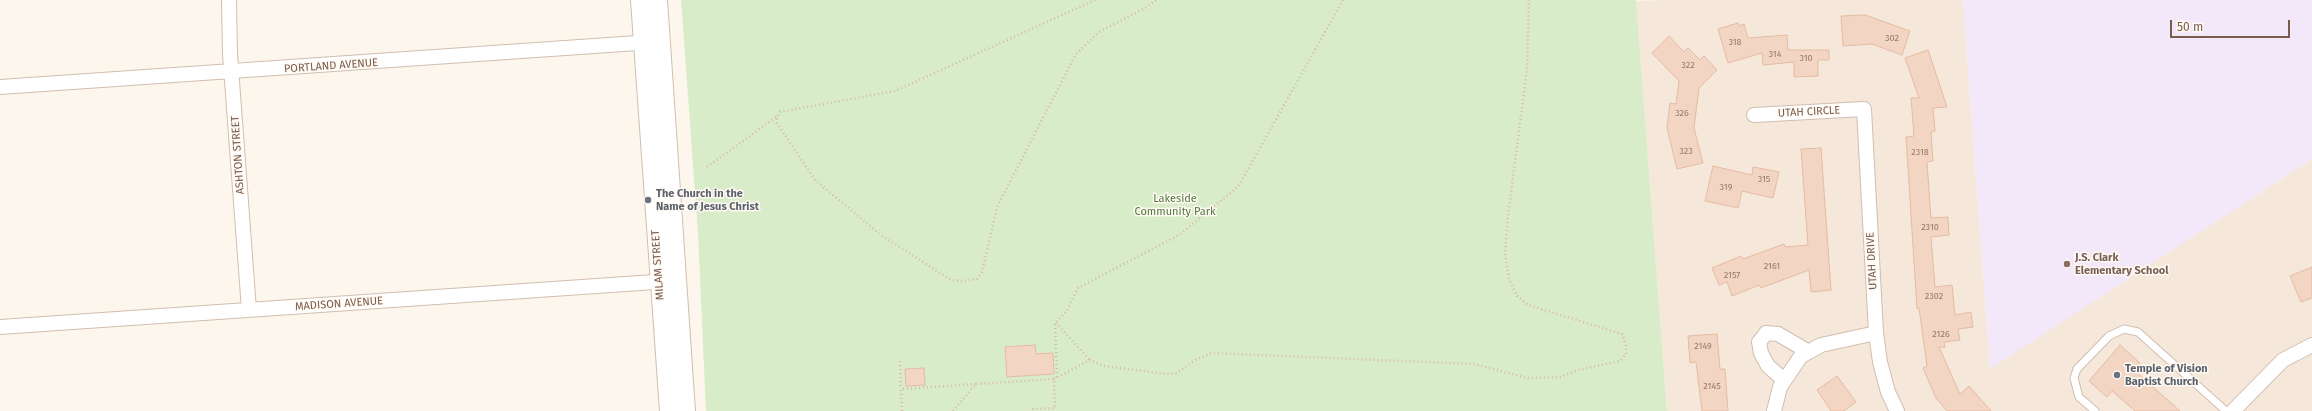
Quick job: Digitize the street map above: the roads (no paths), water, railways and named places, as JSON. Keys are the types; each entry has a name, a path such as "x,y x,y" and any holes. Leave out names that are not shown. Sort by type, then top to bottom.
{"street":[{"name":"ASHTON STREET","path":"229,0 232,72 249,310"},
{"name":"MILAM STREET","path":"640,0 643,43 668,281 686,411"},
{"name":"MILAM STREET","path":"658,0 661,42 668,281 669,411"},
{"name":"PORTLAND AVENUE","path":"0,87 661,42"},
{"name":"UTAH CIRCLE","path":"1754,115 1864,108"},
{"name":"UTAH DRIVE","path":"1864,108 1876,333 1880,362 1888,392 1897,411"},
{"name":"MADISON AVENUE","path":"0,327 668,281"},
{"path":"1784,380 1768,366 1761,353 1759,342 1766,333 1778,334 1809,352"},
{"path":"1774,411 1780,387 1801,356 1820,345 1876,333"},
{"path":"2233,411 2283,360 2312,345"}],"lane":[{"path":"2095,411 2079,397 2074,378 2077,370 2109,336 2124,329 2138,332 2226,411"}],"place":[{"name":"The Church in the Name of Jesus Christ","path":"648,200"},
{"name":"J.S. Clark Elementary School","path":"2067,264"},
{"name":"Temple of Vision Baptist Church","path":"2117,375"}],"park label":[{"name":"Lakeside Community Park","path":"1175,205"}]}
